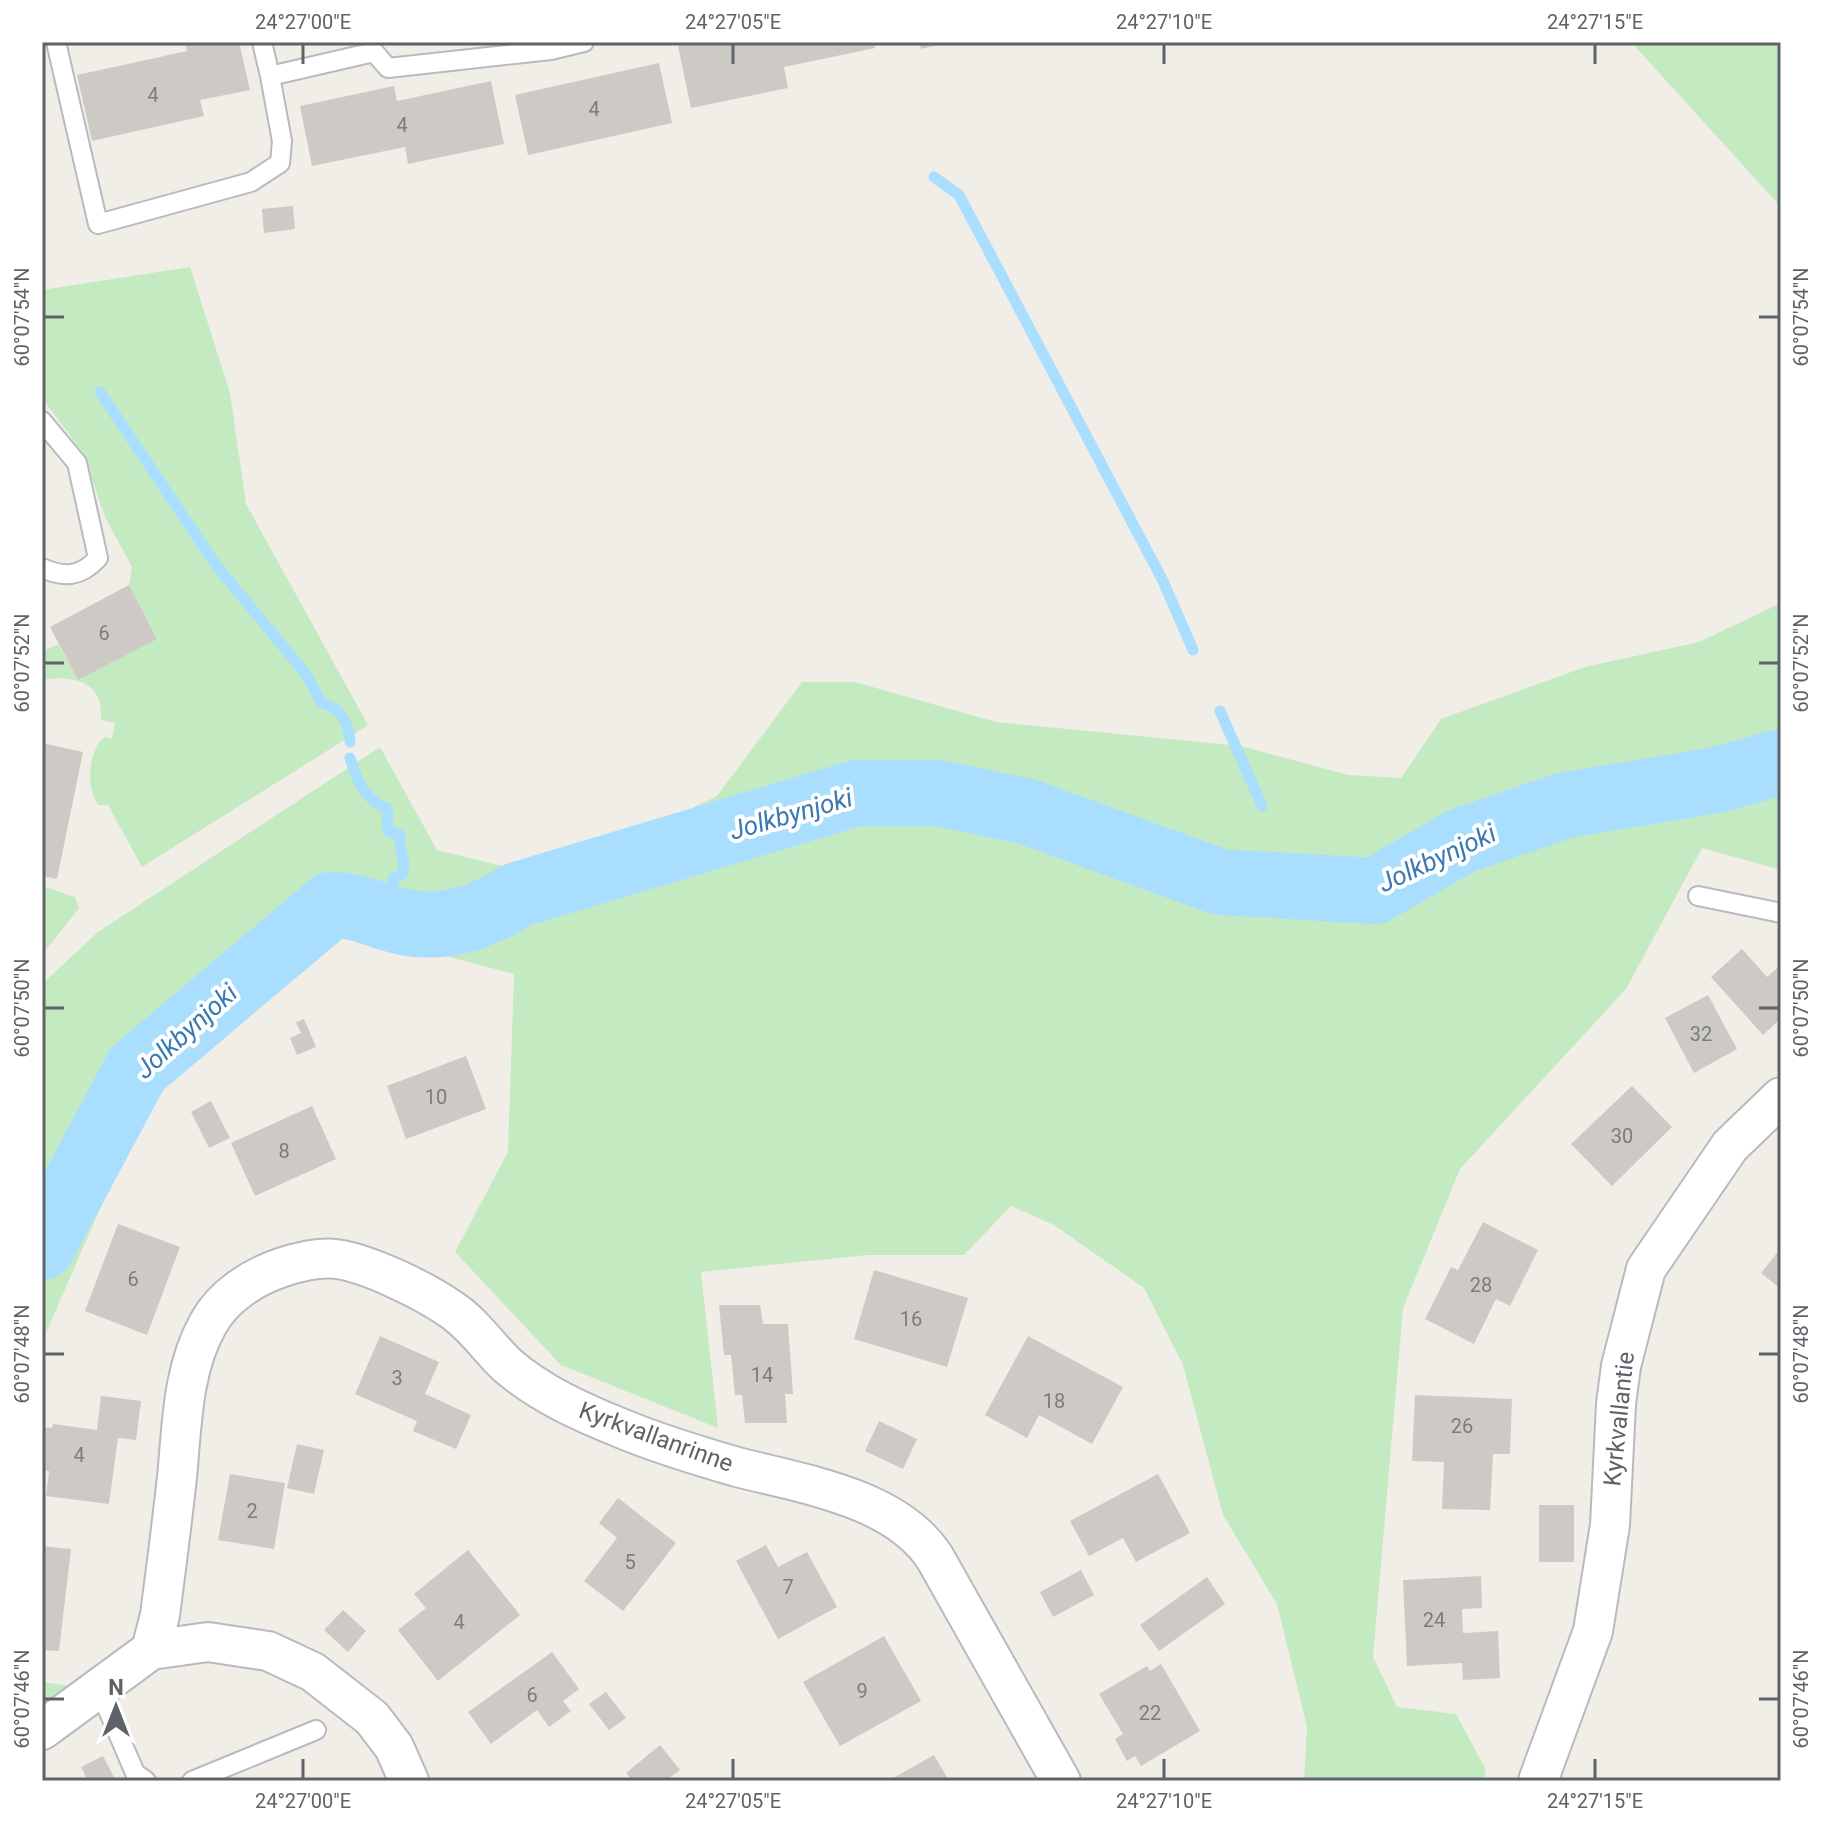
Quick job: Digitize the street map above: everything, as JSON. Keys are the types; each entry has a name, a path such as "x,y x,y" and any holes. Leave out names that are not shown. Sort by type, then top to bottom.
{"street":[{"name":"Kyrkvallantie","path":"1538,1781 1595,1621 1610,1525 1618,1391 1646,1269 1730,1146 1781,1097"},
{"name":"Kyrkvallanrinne","path":"151,1650 160,1615 185,1394 194,1357 209,1322 238,1290 255,1278 292,1264 337,1259 375,1271 452,1309 508,1365 579,1412 633,1434 735,1466 811,1485 881,1512 905,1527 926,1543 1061,1781"},
{"path":"42,1730 151,1650 208,1642 268,1651 313,1672 372,1718 394,1747 409,1781"}],"lane":[{"path":"56,42 98,224 251,182 280,163 282,141 262,42"},
{"path":"270,76 374,52 388,68 551,50 584,42"},
{"path":"42,421 77,463 98,558 87,571 60,576 42,568"},
{"path":"1698,896 1781,913"},
{"path":"99,1689 135,1773 146,1781"},
{"path":"192,1781 316,1730"}],"green space":[{"path":"1631,42 1781,42 1781,207"},
{"path":"190,267 230,393 246,504 368,725 142,867 108,805 99,805 90,780 95,751 105,737 112,739 115,723 101,720 98,697 85,684 66,679 42,680 42,651 58,644 78,680 157,638 129,585 132,567 105,517 83,453 42,398 42,290"},
{"path":"1781,603 1781,870 1702,848 1626,989 1460,1169 1403,1308 1373,1657 1397,1707 1456,1714 1486,1770 1483,1781 1304,1781 1307,1727 1277,1604 1223,1515 1183,1365 1144,1288 1054,1225 1011,1206 964,1255 867,1255 701,1272 718,1428 561,1365 455,1252 508,1152 514,974 341,928 158,1075 42,1342 42,984 98,932 380,747 437,850 531,873 634,836 717,796 802,682 855,682 996,722 1241,746 1348,775 1401,778 1441,719 1585,667 1699,642"},
{"path":"42,886 75,897 79,908 42,955"},
{"path":"42,1682 86,1688 42,1717"}],"building":[{"path":"185,42 239,42 250,90 200,100 204,116 92,141 77,75 187,51"},
{"path":"697,42 874,42 875,48 784,67 788,88 691,108 678,46"},
{"path":"919,42 947,42 947,43 921,49"},
{"path":"659,63 672,123 528,155 515,95"},
{"path":"491,81 504,144 408,164 405,147 312,166 300,106 394,86 397,101"},
{"path":"293,206 295,229 264,233 262,209"},
{"path":"129,585 157,639 78,680 50,627"},
{"path":"42,743 83,752 57,879 42,876"},
{"path":"1742,949 1767,977 1781,965 1781,1018 1763,1035 1711,977"},
{"path":"1708,995 1737,1049 1694,1073 1665,1018"},
{"path":"304,1019 316,1047 297,1055 290,1038 301,1033 296,1022"},
{"path":"466,1056 486,1109 406,1139 387,1086"},
{"path":"1632,1086 1672,1127 1612,1186 1571,1144"},
{"path":"211,1101 230,1138 209,1148 191,1112"},
{"path":"312,1106 336,1159 255,1196 231,1143"},
{"path":"1483,1222 1538,1250 1510,1306 1496,1299 1474,1344 1425,1319 1451,1267 1458,1270"},
{"path":"118,1224 180,1247 147,1335 85,1311"},
{"path":"1781,1248 1781,1289 1761,1273"},
{"path":"874,1270 968,1298 947,1367 854,1339"},
{"path":"719,1305 760,1305 763,1324 788,1324 793,1394 785,1394 787,1423 745,1423 742,1395 735,1395 731,1355 724,1355"},
{"path":"380,1336 439,1362 425,1394 471,1415 456,1449 413,1431 417,1421 355,1394"},
{"path":"1028,1336 1123,1387 1092,1444 1039,1415 1027,1438 985,1415"},
{"path":"1415,1395 1512,1399 1510,1454 1493,1454 1490,1510 1442,1509 1444,1462 1412,1461"},
{"path":"101,1396 141,1401 136,1440 118,1438 109,1504 46,1496 49,1471 42,1470 42,1427 52,1428 53,1424 97,1430"},
{"path":"879,1421 917,1439 903,1469 865,1451"},
{"path":"297,1444 324,1450 314,1494 287,1488"},
{"path":"230,1474 285,1483 274,1549 218,1540"},
{"path":"1158,1474 1190,1533 1136,1562 1123,1538 1089,1556 1070,1521"},
{"path":"618,1498 676,1543 623,1611 584,1581 617,1538 599,1523"},
{"path":"1539,1505 1574,1505 1574,1562 1539,1562"},
{"path":"766,1545 778,1567 807,1552 837,1607 778,1639 736,1561"},
{"path":"42,1546 71,1549 59,1651 42,1650"},
{"path":"468,1550 520,1615 438,1681 398,1630 426,1608 414,1594"},
{"path":"1081,1570 1094,1595 1053,1617 1040,1592"},
{"path":"1481,1576 1482,1608 1462,1609 1463,1633 1498,1631 1500,1678 1463,1680 1462,1663 1407,1666 1403,1580"},
{"path":"1207,1577 1225,1604 1159,1651 1140,1625"},
{"path":"343,1610 366,1631 348,1652 324,1630"},
{"path":"884,1636 921,1701 840,1746 803,1682"},
{"path":"552,1652 579,1689 563,1701 571,1711 549,1727 537,1710 491,1744 468,1712"},
{"path":"1161,1664 1200,1731 1141,1766 1135,1756 1127,1761 1115,1739 1123,1734 1099,1694 1147,1666 1150,1671"},
{"path":"606,1692 626,1718 609,1730 589,1704"},
{"path":"660,1745 680,1770 665,1781 633,1781 626,1773"},
{"path":"934,1755 949,1781 888,1781"},
{"path":"103,1756 116,1781 88,1781 81,1767"}],"waterway":[{"path":"934,177 959,195 1162,579 1193,650"},
{"path":"100,392 215,564 305,673 322,703 343,717 350,742"},
{"path":"1220,711 1262,806"},
{"path":"350,758 367,794 387,808 388,831 400,835 403,869 402,874 393,878 394,920"},
{"name":"Jolkbynjoki","path":"42,1247 137,1069 331,905 354,907 408,923 425,925 457,921 488,911 517,895 857,793 937,793 1025,811 1220,882 1375,891 1461,841 1566,805 1717,780 1781,762"}]}
